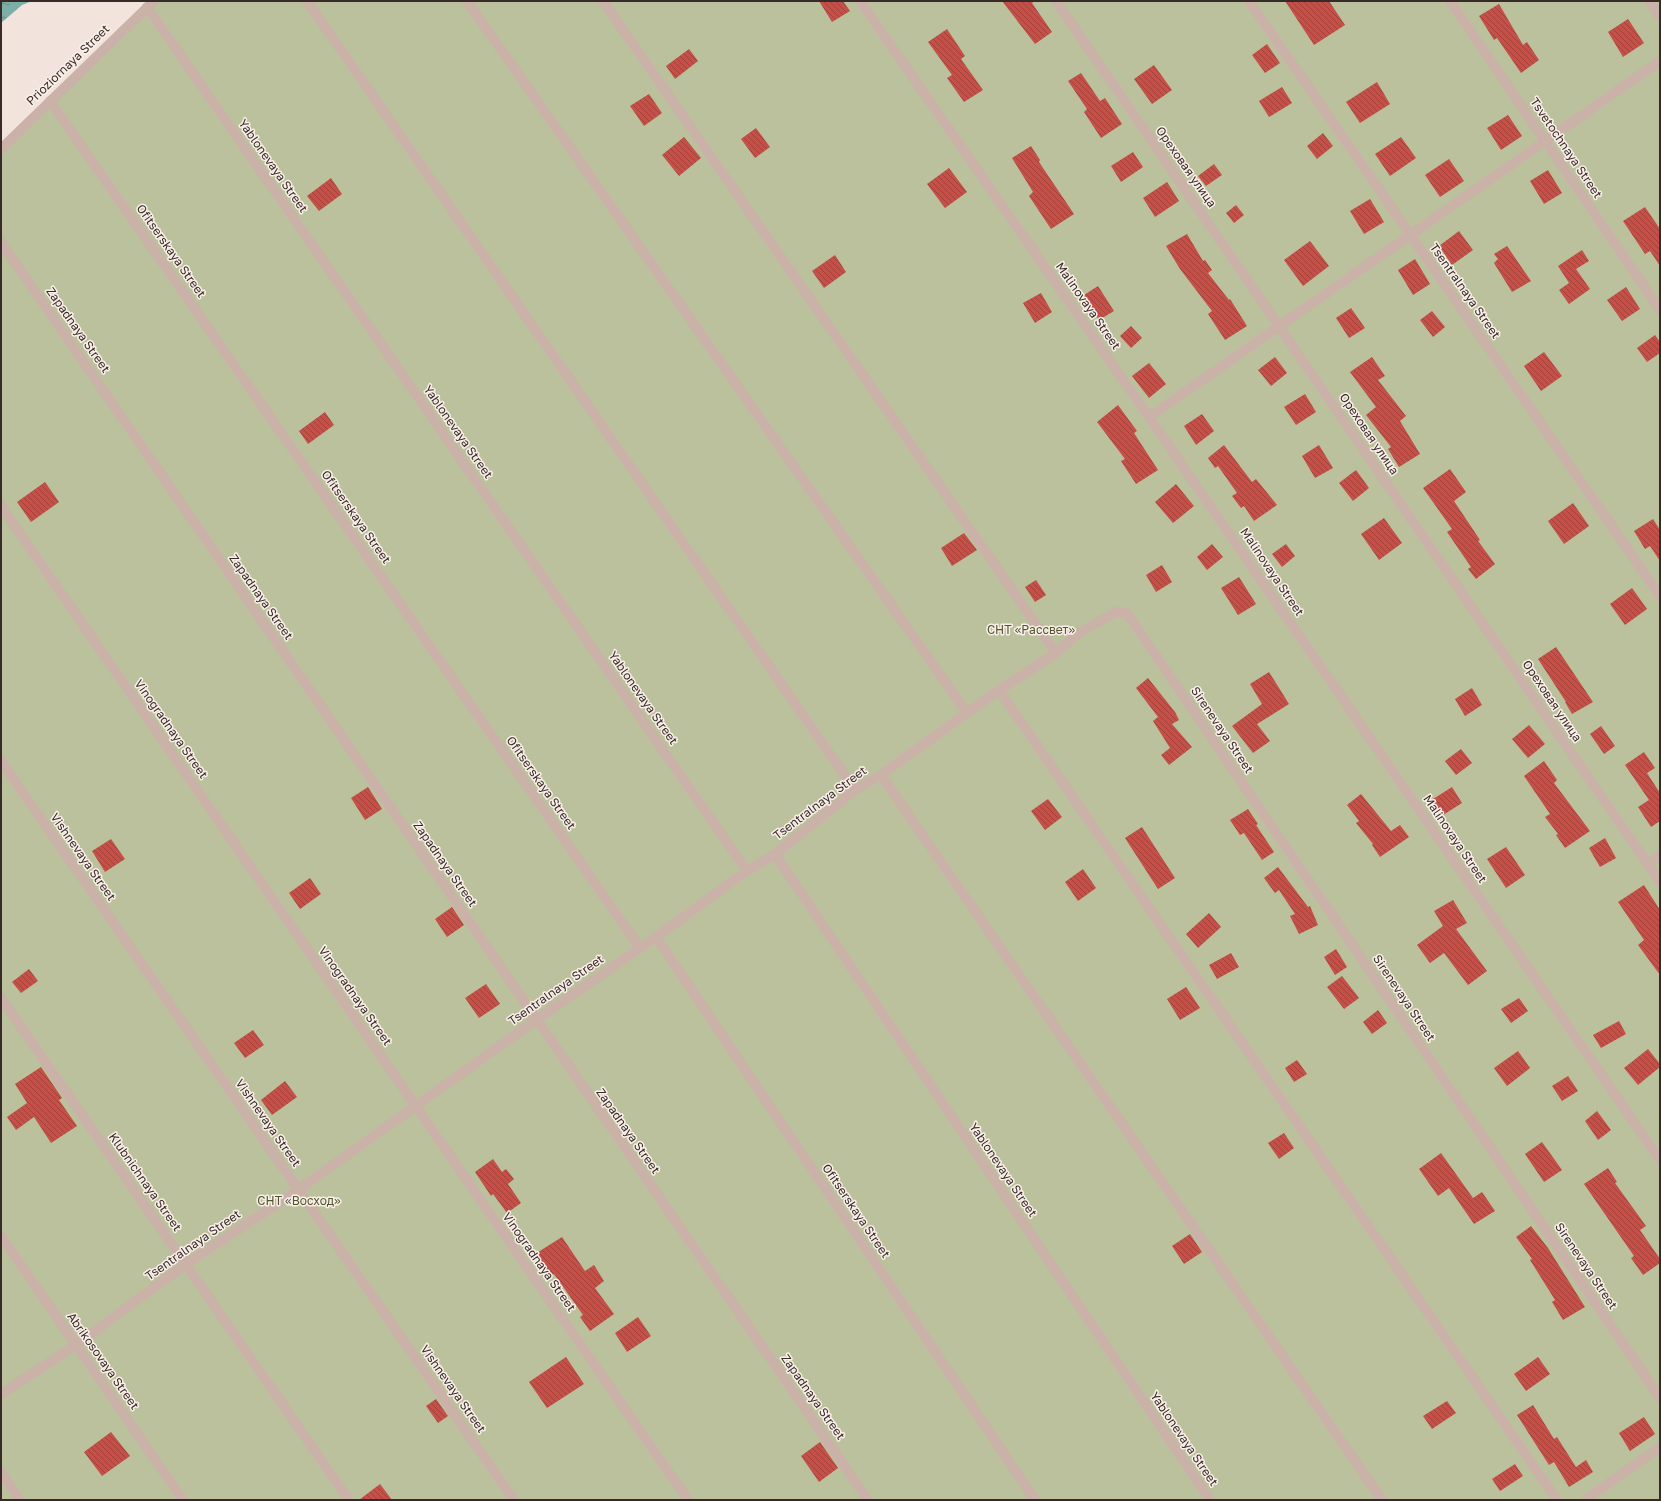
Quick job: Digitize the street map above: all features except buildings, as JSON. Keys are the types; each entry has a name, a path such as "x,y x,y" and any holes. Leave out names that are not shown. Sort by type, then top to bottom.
{"street":[{"path":"307,1 855,790"},
{"path":"467,1 967,713"},
{"path":"603,1 1056,653"},
{"name":"Malinovaya Street","path":"860,1 1150,417 1660,1160"},
{"name":"Ореховая улица","path":"1056,1 1660,882"},
{"name":"Tsentralnaya Street","path":"1249,1 1660,596"},
{"name":"Tsvetochnaya Street","path":"1450,1 1660,310"},
{"path":"1649,1 1660,18"},
{"name":"Prioziornaya Street","path":"1,149 151,4"},
{"name":"Yablonevaya Street","path":"151,4 747,871"},
{"path":"1150,417 1279,325 1411,236 1660,61"},
{"name":"Ofitserskaya Street","path":"50,100 640,948"},
{"name":"Zapadnaya Street","path":"1,242 868,1500"},
{"name":"Vinogradnaya Street","path":"1,506 688,1500"},
{"name":"Tsentralnaya Street","path":"1,1394 76,1344 186,1264 298,1190 747,871 775,854 855,790 881,775 999,690 1056,653 1079,633 1116,612 1127,613"},
{"name":"Sirenevaya Street","path":"1127,613 1660,1398"},
{"path":"999,690 1557,1500"},
{"name":"Vishnevaya Street","path":"1,761 514,1500"},
{"path":"881,775 1382,1500"},
{"name":"Yablonevaya Street","path":"775,854 1210,1500"},
{"path":"1648,864 1660,855"},
{"name":"Ofitserskaya Street","path":"656,937 1035,1500"},
{"name":"Klubnichnaya Street","path":"1,998 349,1500"},
{"name":"Abrikosovaya Street","path":"1,1236 183,1500"},
{"path":"1585,1500 1660,1447"},
{"path":"1,1472 20,1500"}],"green space":[{"name":"СНТ «Рассвет»","path":"154,1 1660,1 1660,1500 1,1500 1,149"}],"water":[{"path":"1,1 32,1 22,5 1,23"}],"park label":[{"name":"СНТ «Восход»","path":"299,1201"}]}
